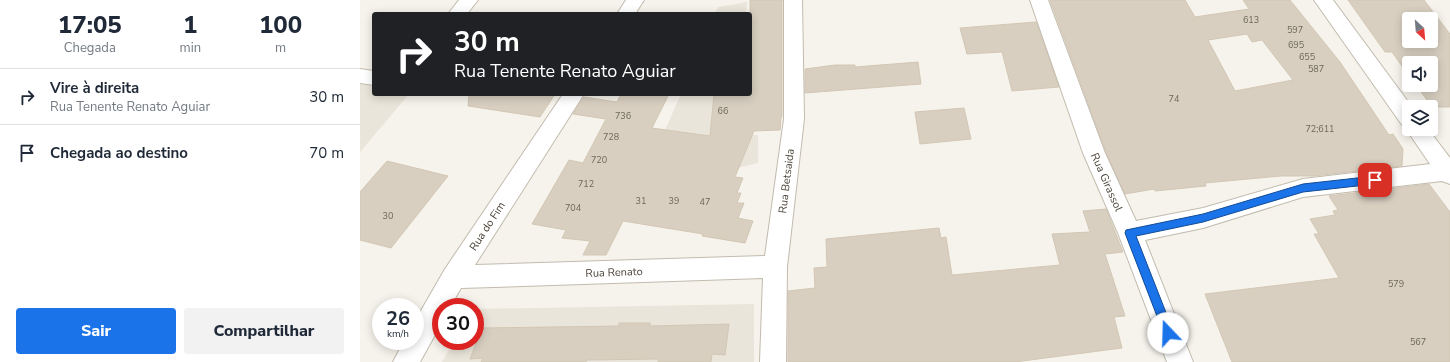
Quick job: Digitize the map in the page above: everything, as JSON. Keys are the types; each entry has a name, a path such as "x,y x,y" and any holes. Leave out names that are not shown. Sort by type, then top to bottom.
{"street":[{"path":"459,12 469,0"},
{"path":"627,12 635,0"},
{"name":"Rua Betsaida","path":"773,362 775,267 794,119 793,0"},
{"name":"Rua Girassol","path":"1040,0 1094,153 1130,233 1180,362"},
{"path":"1323,0 1402,109"},
{"path":"360,76 372,78"},
{"name":"Rua do Fim","path":"406,362 454,277 573,96"},
{"path":"1421,136 1448,173"},
{"path":"1130,233 1203,218 1303,188 1448,173"},
{"name":"Rua Renato","path":"454,277 775,267"}],"shaded area":[{"path":"747,2 746,12 716,12 718,7"},
{"path":"360,70 372,72 372,96 407,96 360,152"},
{"path":"680,96 743,96 742,134 758,135 758,163 734,169 653,157"},
{"path":"754,304 754,362 442,362 449,350 484,350 484,309"}],"building":[{"path":"750,0 782,0 782,117 780,130 754,131 735,177 743,178 737,193 741,193 737,203 744,203 738,218 753,221 745,243 702,236 703,234 623,221 606,255 583,255 590,241 562,238 566,230 532,224 569,160 583,163 606,119 573,114 584,97 617,102 620,96 668,96 652,128 710,136 714,96 752,96 752,12 750,12"},
{"path":"1050,0 1185,0 1195,17 1249,9 1243,0 1290,0 1340,62 1389,135 1393,134 1403,149 1402,166 1313,176 1281,176 1205,183 1206,186 1155,191 1154,189 1125,194 1106,152","holes":["1247,34 1252,42 1262,40 1293,80 1235,91 1208,40"]},
{"path":"1348,0 1424,0 1433,12 1402,12 1402,48 1438,48 1438,18 1450,34 1450,107 1438,107 1438,100 1427,100 1421,92 1438,92 1438,56 1402,56 1402,66 1392,52 1385,52"},
{"path":"1036,22 1059,87 1012,91 1002,52 967,54 960,28"},
{"path":"918,62 921,84 805,93 805,69 835,65 855,65 855,67"},
{"path":"469,96 554,96 540,117 468,106"},
{"path":"964,108 971,139 920,144 915,112"},
{"path":"387,161 448,176 391,248 360,240 360,192"},
{"path":"1429,184 1450,212 1450,362 1232,362 1205,294 1339,278 1314,234 1319,234 1310,219 1335,215 1333,211 1338,210 1329,196"},
{"path":"1106,209 1123,252 1105,254 1125,316 1114,317 1122,348 1015,362 788,362 788,291 815,288 814,268 827,267 826,239 939,228 941,238 946,237 952,275 1060,265 1052,234 1090,232 1083,211"},
{"path":"619,323 650,323 650,326 729,324 725,355 712,354 711,362 658,362 658,359 587,360 586,362 481,362 483,358 470,359 473,350 484,350 484,328 619,326"}],"route":[{"path":"1168,333 1130,233 1203,218 1303,188 1375,180"}]}
